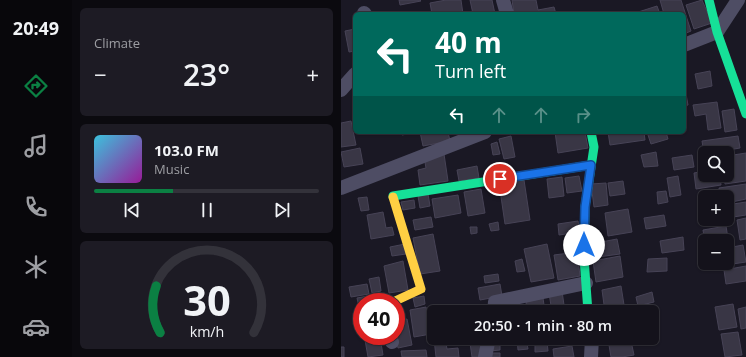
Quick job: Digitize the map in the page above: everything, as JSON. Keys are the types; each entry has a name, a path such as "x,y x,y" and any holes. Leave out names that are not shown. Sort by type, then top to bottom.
{"street":[{"path":"503,0 506,12"},
{"path":"709,0 717,32 746,114"},
{"path":"686,44 717,32 738,0"},
{"path":"341,90 353,76"},
{"path":"341,188 480,134"},
{"path":"588,305 584,258 585,207 594,146 591,134"},
{"path":"405,296 421,289 393,196 591,165"},
{"path":"494,305 495,302 586,283"},
{"path":"485,357 488,345"},
{"path":"591,357 592,345"}],"building":[{"path":"399,0 420,0 421,1 400,5"},
{"path":"446,0 461,0 463,12 432,12 430,3"},
{"path":"470,0 492,0 495,12 473,12"},
{"path":"512,0 536,0 538,10 554,7 555,12 514,12"},
{"path":"660,0 681,0 685,12 663,12"},
{"path":"702,0 712,23 694,29 686,5"},
{"path":"657,6 659,12 638,12"},
{"path":"686,16 691,31 686,33"},
{"path":"353,29 353,51 349,52 345,31"},
{"path":"710,71 712,86 698,89 695,74"},
{"path":"686,94 688,105 686,106"},
{"path":"717,102 721,128 708,130 706,114 695,116 693,105"},
{"path":"734,109 737,130 725,132 722,111"},
{"path":"351,121 356,145 341,147 341,123"},
{"path":"420,134 448,134 450,141 423,146"},
{"path":"555,134 585,134 588,148 558,153"},
{"path":"608,134 644,134 645,140 610,145"},
{"path":"648,134 667,134 668,139 651,144"},
{"path":"511,136 515,157 504,159 499,139"},
{"path":"738,136 740,148 734,149 734,146 703,146 702,141"},
{"path":"497,142 500,154 493,155 491,144"},
{"path":"360,148 363,164 344,167 341,152"},
{"path":"656,152 658,166 644,167 641,155"},
{"path":"746,153 746,181 725,184 725,182 734,182 734,155"},
{"path":"444,154 448,181 420,185 418,170 426,168 424,157"},
{"path":"692,155 694,167 674,170 672,158"},
{"path":"477,166 479,178 459,181 457,170"},
{"path":"698,172 698,182 721,182 721,185 696,189 694,173"},
{"path":"579,176 582,191 567,193 565,178"},
{"path":"678,176 681,195 670,197 667,178"},
{"path":"562,177 564,196 549,198 547,179"},
{"path":"524,180 530,220 505,224 499,183"},
{"path":"623,181 625,194 610,196 608,183"},
{"path":"606,183 608,205 594,207 591,184"},
{"path":"746,184 746,199 734,202 734,190 719,190 719,188"},
{"path":"481,189 485,213 468,216 464,192"},
{"path":"666,191 668,202 658,204 657,192"},
{"path":"428,194 430,206 420,208 418,196"},
{"path":"458,195 461,213 435,218 432,199"},
{"path":"367,197 369,210 361,211 358,198"},
{"path":"414,200 415,208 403,210 401,202"},
{"path":"746,202 746,215 734,217 734,204"},
{"path":"628,209 632,232 608,236 605,213"},
{"path":"383,212 386,228 392,227 394,235 371,239 367,215"},
{"path":"664,215 666,226 646,229 644,218"},
{"path":"431,217 433,227 415,230 413,220"},
{"path":"746,218 746,239 740,240 737,220"},
{"path":"578,221 580,232 559,235 558,224"},
{"path":"498,222 499,230 491,231 489,224"},
{"path":"726,226 727,234 704,234 703,230"},
{"path":"470,227 477,227 477,233 471,234"},
{"path":"433,234 440,271 420,274 413,238"},
{"path":"683,237 684,250 662,253 660,241"},
{"path":"617,239 620,254 598,257 596,243"},
{"path":"405,244 406,254 392,256 390,247"},
{"path":"547,244 554,278 531,282 524,249"},
{"path":"743,245 746,262 734,264 734,247"},
{"path":"577,252 580,276 558,280 554,255"},
{"path":"620,256 623,277 596,282 593,261"},
{"path":"667,258 667,271 647,272 648,259"},
{"path":"522,259 525,271 517,272 515,261"},
{"path":"403,261 408,290 389,293 384,266"},
{"path":"746,266 746,281 726,284 724,270 734,270 734,268"},
{"path":"498,274 499,281 485,283 484,276"},
{"path":"379,277 381,291 372,293 369,279"},
{"path":"367,284 369,293 353,293 353,297 351,297 349,287"},
{"path":"500,284 502,296 480,300 478,288"},
{"path":"621,286 624,305 604,305 602,290"},
{"path":"562,291 564,305 551,305 549,293"},
{"path":"652,292 654,302 638,305 636,297"},
{"path":"424,296 425,304 415,307 413,298"},
{"path":"543,298 544,305 526,305 526,302"},
{"path":"733,304 737,327 719,330 715,307"},
{"path":"426,307 427,335 414,337 410,310"},
{"path":"746,307 746,328 741,329 738,309"},
{"path":"405,319 407,319 412,345 398,348 398,345 405,345"},
{"path":"738,332 742,355 725,357 721,334"},
{"path":"366,345 381,345 383,355 368,357"},
{"path":"435,345 446,345 447,349 458,348 459,357 436,357"},
{"path":"470,345 481,345 482,357 472,357"},
{"path":"490,345 500,345 500,350 490,351"},
{"path":"518,345 527,345 528,349 518,350"},
{"path":"535,345 547,345 548,351 535,352"},
{"path":"609,345 632,345 634,355 611,357"},
{"path":"572,346 574,357 554,357 553,349"},
{"path":"341,347 344,347 344,357 341,357"},
{"path":"426,350 427,357 402,357 401,351"},
{"path":"492,353 500,353 500,357 492,357"}],"traffic: fast":[{"path":"709,0 717,32 746,114"},
{"path":"587,305 584,258 585,207 594,147 591,134"},
{"path":"393,197 591,165"}],"traffic: slow":[{"path":"393,197 421,289 405,296"}],"route":[{"path":"500,179 591,165 585,207 584,245"}]}
